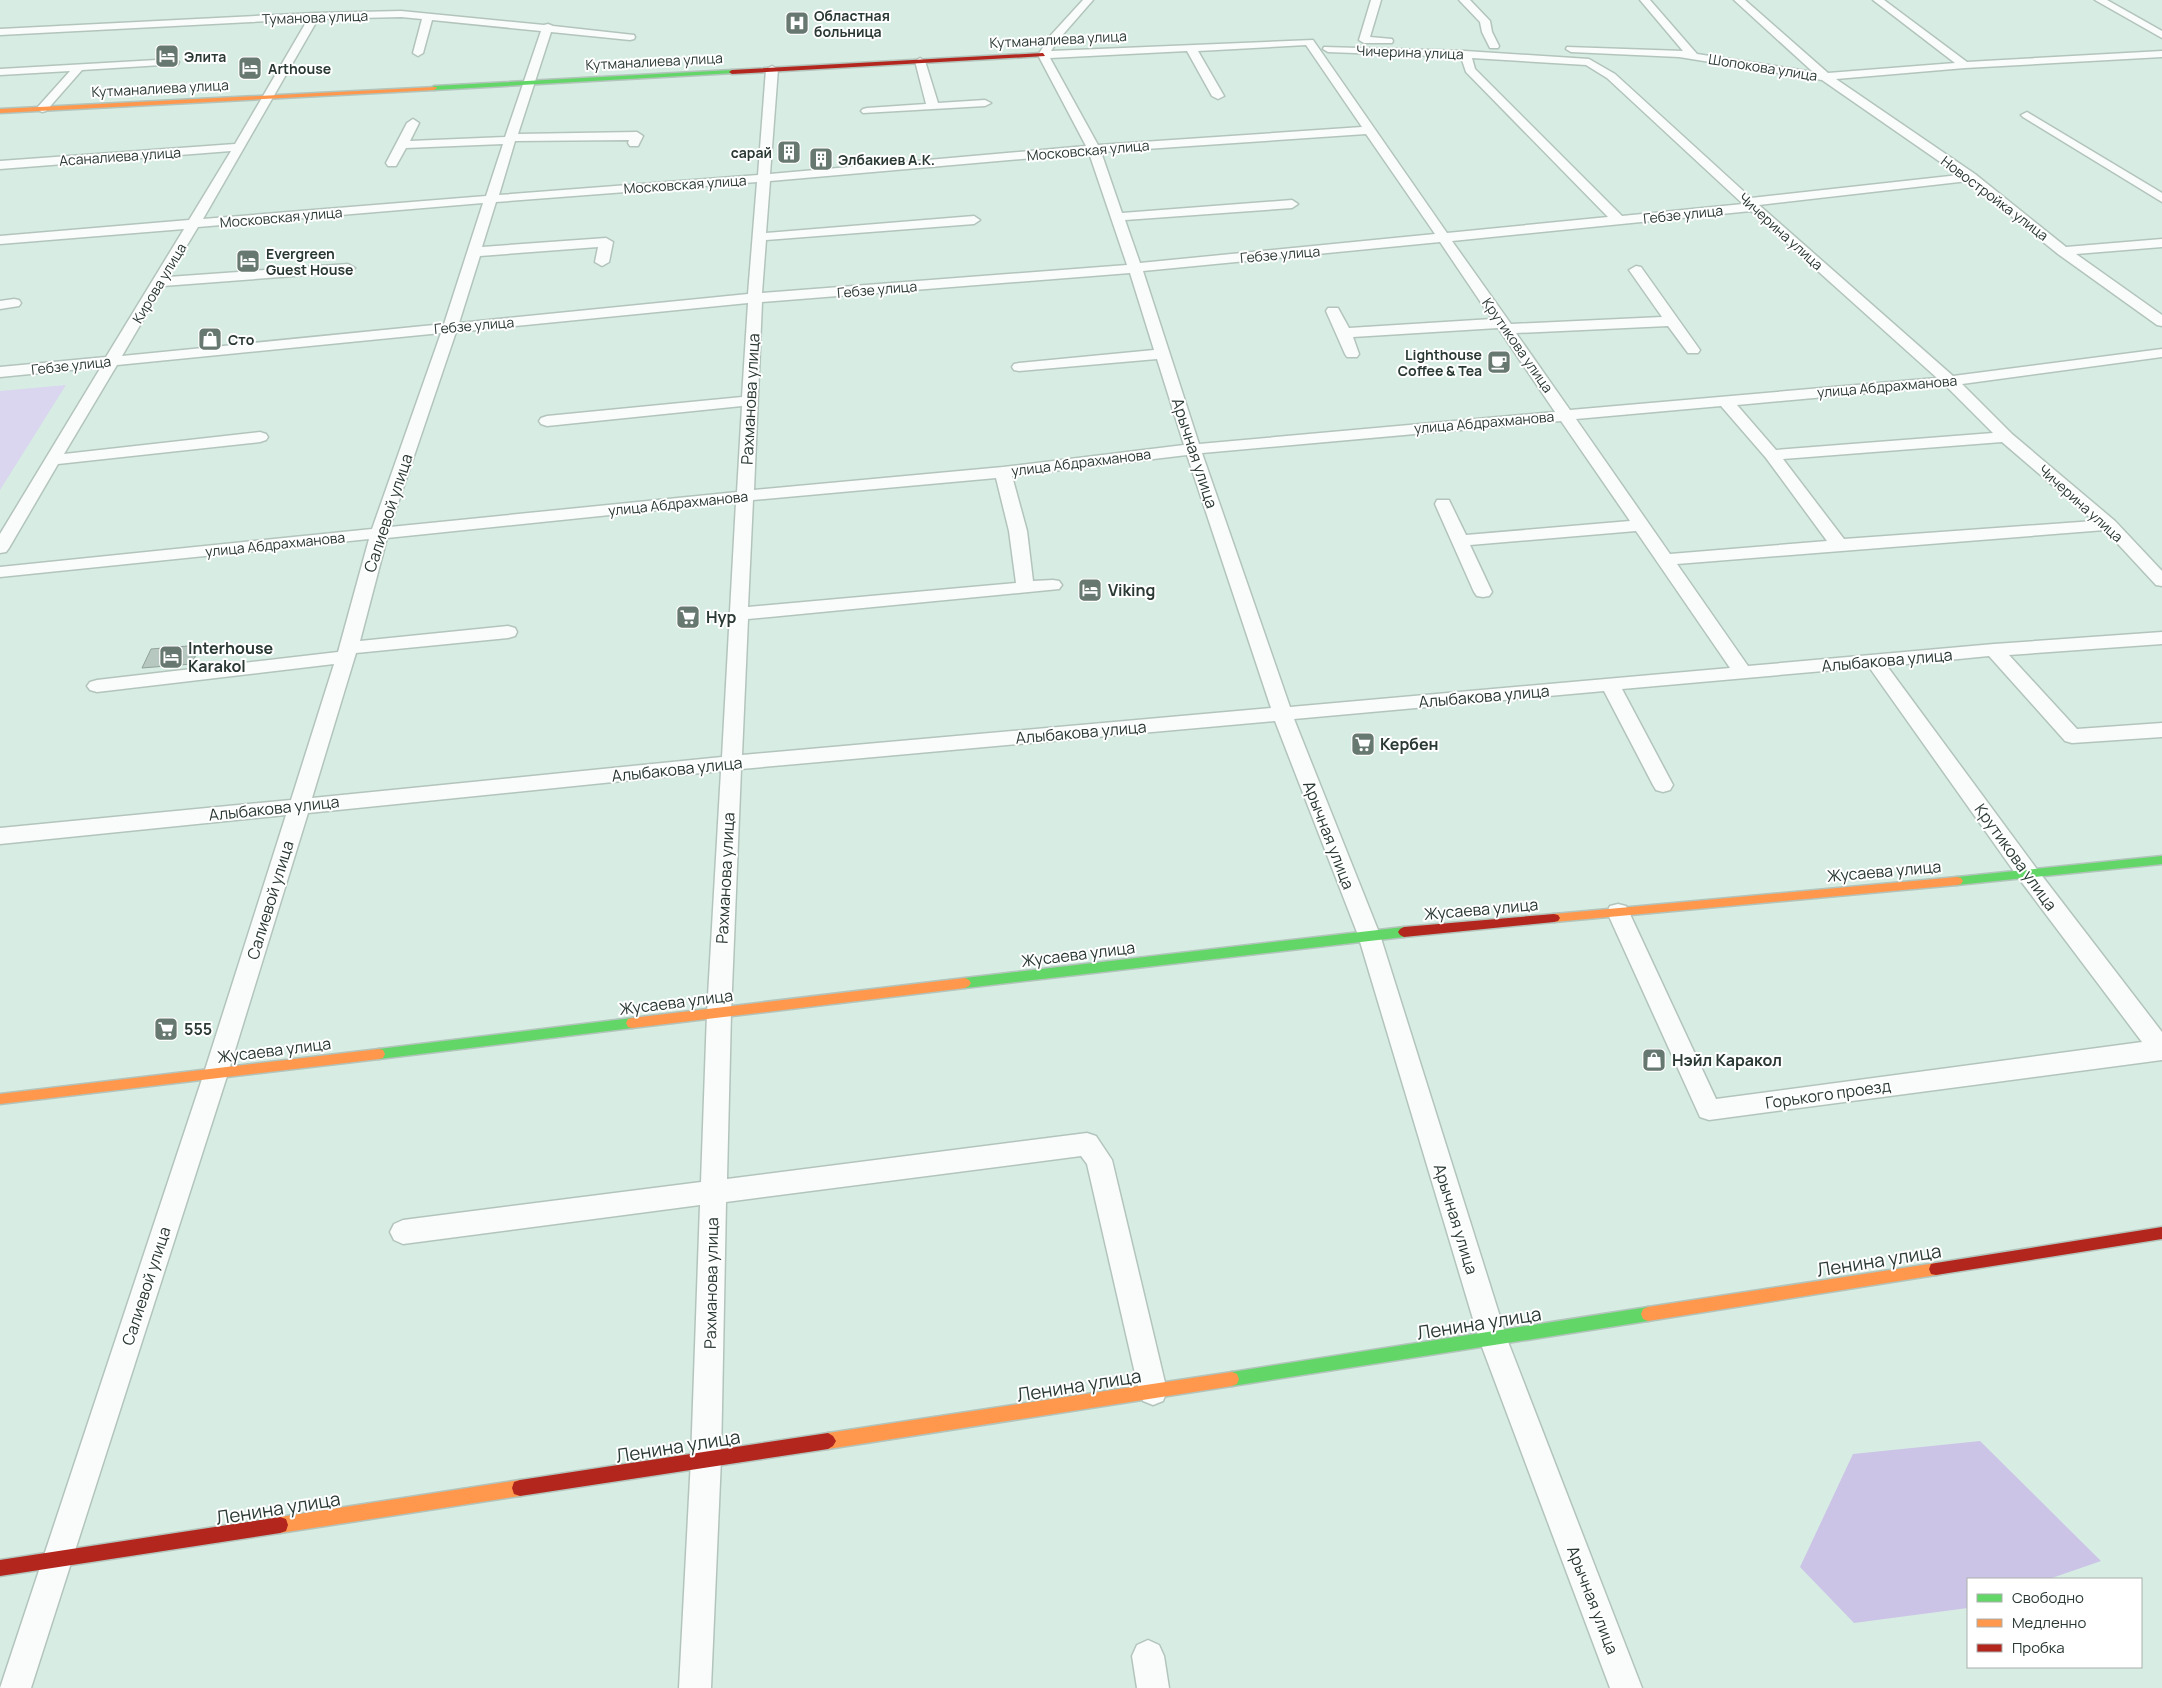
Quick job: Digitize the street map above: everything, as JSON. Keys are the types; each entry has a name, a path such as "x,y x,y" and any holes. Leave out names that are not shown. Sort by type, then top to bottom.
{"street":[{"path":"1043,55 1055,37 1088,0"},
{"name":"Шопокова улица","path":"1376,0 1364,40 1692,56 1825,77 1965,65 2162,54"},
{"path":"1464,0 1485,21 1487,32 1494,46"},
{"path":"1645,0 1692,56"},
{"name":"Новостройка улица","path":"1739,0 1825,77 1971,177 2063,251 2162,322"},
{"path":"1878,0 1965,65"},
{"path":"2100,0 2162,34"},
{"name":"Туманова улица","path":"0,32 315,16 401,14 548,27 630,37"},
{"name":"Кирова улица","path":"0,548 270,98 315,16"},
{"path":"418,53 428,16"},
{"name":"Салиевой улица","path":"15,1688 216,1073 347,652 379,534 450,327 528,82 548,27"},
{"name":"Кутманалиева улица","path":"0,111 270,98 920,61 1310,42"},
{"name":"Крутикова улица","path":"1310,42 1743,673"},
{"path":"1191,48 1218,96"},
{"name":"Чичерина улица","path":"1328,48 1588,62 1611,76 1751,204 1950,381 2006,437 2109,526 2162,580"},
{"path":"1465,54 1470,70 1618,220"},
{"name":"Арычная улица","path":"1043,55 1094,149 1164,354 1193,449 1282,713 1369,935 1493,1339 1626,1688"},
{"path":"920,61 933,107"},
{"path":"0,72 174,62"},
{"path":"42,109 80,67"},
{"name":"Рахманова улица","path":"695,1688 706,1459 719,1013 755,298 772,69"},
{"path":"867,111 985,103"},
{"path":"2027,115 2162,198"},
{"path":"392,163 413,123"},
{"name":"Московская улица","path":"0,240 194,225 491,198 764,178 1094,149 1370,130"},
{"path":"402,145 510,139 637,136 634,142"},
{"name":"Асаналиева улица","path":"0,165 240,147"},
{"name":"Гебзе улица","path":"0,372 755,298 1135,268 1444,238 1618,220 1971,177"},
{"path":"1118,217 1292,204"},
{"path":"760,237 974,220"},
{"path":"474,252 606,242 602,262"},
{"path":"2063,251 2162,243"},
{"path":"159,282 348,268"},
{"path":"1636,270 1693,350"},
{"path":"1333,311 1352,354"},
{"path":"1344,333 1673,321"},
{"name":"улица Абдрахманова","path":"0,572 744,496 1003,472 1193,449 1950,381 2162,353"},
{"path":"1019,367 1164,354"},
{"path":"1725,401 1772,455 1839,545"},
{"path":"547,421 750,402"},
{"path":"54,460 260,437"},
{"path":"1772,455 2006,437"},
{"path":"1003,472 1018,531 1025,587"},
{"path":"1443,504 1483,592"},
{"path":"1460,541 1642,525"},
{"path":"1666,560 1839,545 2109,526"},
{"path":"738,614 1053,585"},
{"path":"97,686 508,632"},
{"name":"Алыбакова улица","path":"0,836 731,763 1994,650 2162,638"},
{"path":"1994,650 2072,736 2162,730"},
{"name":"Крутикова улица","path":"1874,661 2028,874 2162,1049"},
{"path":"1610,685 1663,785"},
{"name":"Жусаева улица","path":"0,1099 1369,935 2162,860"},
{"name":"Горького проезд","path":"1618,912 1709,1110 2162,1049"},
{"path":"403,1232 713,1191 768,1186 967,1158 1088,1144 1099,1160 1153,1391"},
{"name":"Ленина улица","path":"0,1568 1493,1339 2162,1233"},
{"path":"1148,1656 1153,1688"}],"shaded area":[{"path":"66,385 0,490 0,391"},
{"path":"1980,1441 2101,1561 2052,1578 1967,1578 1967,1608 1854,1623 1800,1567 1853,1454"}],"building":[{"name":"Interhouse Karakol","path":"200,645 192,664 142,668 151,649"}],"traffic: fast":[{"path":"434,88 732,72"},
{"path":"1957,881 2162,860"},
{"path":"965,983 1404,932"},
{"path":"379,1054 632,1023"},
{"path":"1232,1379 1648,1314"}],"traffic: slow":[{"path":"0,111 434,88"},
{"path":"1554,918 1957,881"},
{"path":"632,1023 965,983"},
{"path":"0,1099 379,1054"},
{"path":"1648,1314 1936,1269"},
{"path":"828,1441 1232,1379"},
{"path":"280,1525 520,1488"}],"traffic: jam":[{"path":"732,72 1043,55"},
{"path":"1404,932 1554,918"},
{"path":"1936,1269 2162,1233"},
{"path":"520,1488 828,1441"},
{"path":"0,1568 280,1525"}],"place":[{"name":"Областная больница","path":"797,23"},
{"name":"Элита","path":"167,56"},
{"name":"Arthouse","path":"250,68"},
{"name":"сарай","path":"789,152"},
{"name":"Элбакиев А.К.","path":"821,159"},
{"name":"Evergreen Guest House","path":"248,261"},
{"name":"Сто","path":"210,339"},
{"name":"Lighthouse Coffee & Tea","path":"1499,362"},
{"name":"Viking","path":"1090,590"},
{"name":"Нур","path":"688,617"},
{"name":"Interhouse Karakol","path":"171,657"},
{"name":"Кербен","path":"1363,744"},
{"name":"555","path":"166,1029"},
{"name":"Нэйл Каракол","path":"1654,1060"}]}
